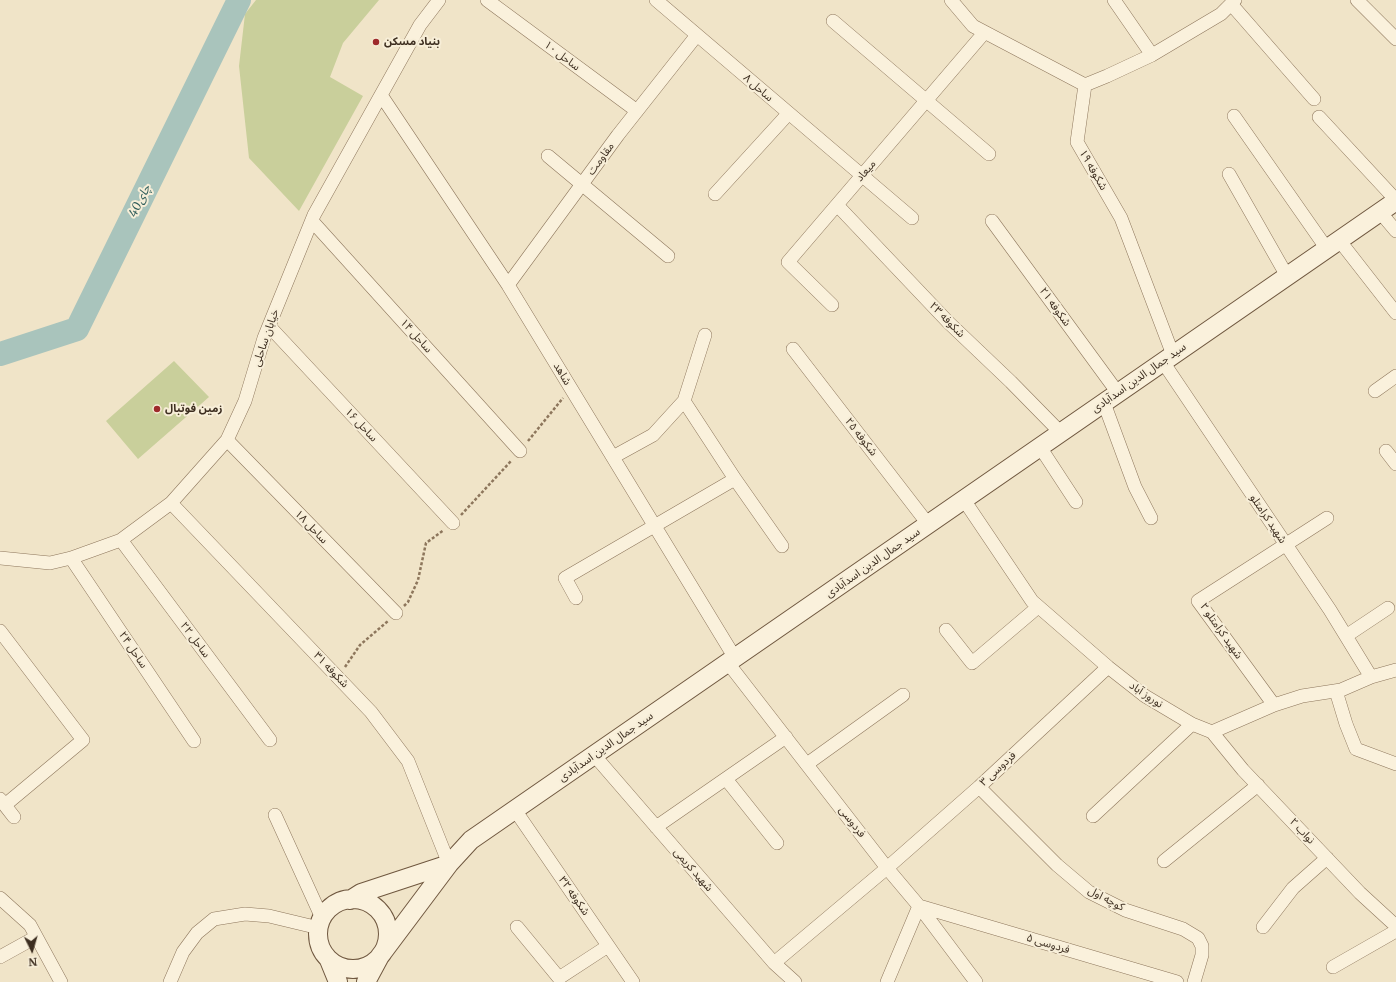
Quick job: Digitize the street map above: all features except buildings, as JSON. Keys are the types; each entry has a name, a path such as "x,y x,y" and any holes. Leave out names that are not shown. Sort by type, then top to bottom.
{"main road":[{"name":"سید جمال الدین اسدآبادی","path":"380,956 449,864 471,840 1396,201"},
{"path":"350,900 361,893 449,864"},
{"path":"338,982 329,960 322,950 318,940 320,923 329,908 339,902 362,900 372,905 381,913 386,923 388,935 386,946 366,982"},
{"path":"329,960 338,966 350,969 361,968 372,964 380,956"}],"street":[{"name":"خیابان ساحلی","path":"0,558 50,563 71,558 121,540 171,503 227,440 246,401 264,338 312,221 420,25 439,0"},
{"name":"ساحل ۱۰","path":"487,0 637,111"},
{"name":"ساحل ۸","path":"656,0 788,114 912,218"},
{"path":"951,0 973,26 1084,85 1152,55 1221,14 1233,2 1314,99"},
{"path":"1114,0 1152,55"},
{"path":"1357,0 1396,39"},
{"path":"833,21 989,154"},
{"name":"میعاد","path":"832,305 788,262 984,33"},
{"name":"مقاومت","path":"508,285 637,111 697,35"},
{"name":"شکوفه ۱۹","path":"1084,85 1077,142 1121,218 1168,359"},
{"name":"شاهد","path":"381,95 508,285 655,527 732,660"},
{"path":"715,194 788,114"},
{"path":"1234,116 1333,244 1396,313"},
{"path":"1319,117 1396,201"},
{"path":"548,156 668,256"},
{"path":"1229,174 1287,276"},
{"name":"شکوفه ۲۳","path":"837,205 948,322 1011,382 1061,433"},
{"path":"1380,212 1396,231"},
{"name":"ساحل ۱۴","path":"312,221 520,451"},
{"name":"شکوفه ۲۱","path":"992,221 1111,398 1135,487 1151,518"},
{"name":"ساحل ۱۶","path":"269,326 454,523"},
{"path":"613,457 652,435 684,401 705,335"},
{"name":"شکوفه ۲۵","path":"793,349 928,524"},
{"name":"شهید کرامتلو","path":"1168,359 1285,544 1330,610 1371,677"},
{"path":"1375,391 1396,376"},
{"path":"684,401 735,479 782,546"},
{"name":"ساحل ۱۸","path":"227,440 396,613"},
{"path":"1040,447 1076,502"},
{"path":"1386,451 1396,464"},
{"path":"576,598 565,578 655,527 735,479"},
{"name":"نوروز آباد","path":"964,500 1032,601 1038,607 1108,668 1145,696 1192,724 1212,732"},
{"name":"شکوفه ۳۱","path":"171,503 371,712 408,761 449,864"},
{"path":"1285,544 1327,518"},
{"name":"ساحل ۲۲","path":"121,540 270,740"},
{"name":"شهید کرامتلو ۲","path":"1274,705 1198,601 1285,544"},
{"name":"ساحل ۲۴","path":"71,558 194,741"},
{"path":"946,630 972,663 1038,607"},
{"path":"1346,636 1388,608"},
{"path":"0,631 83,740 2,802 14,817"},
{"name":"فردوسی","path":"732,660 786,737 887,868 919,906 976,982"},
{"name":"فردوسی ۳","path":"774,963 887,868 979,787 1108,668"},
{"path":"1212,732 1274,705 1302,696 1341,690 1371,677 1396,670"},
{"path":"1336,691 1346,724 1356,749 1396,764"},
{"path":"807,764 903,695"},
{"path":"1094,816 1192,724"},
{"name":"نواب ۲","path":"1212,732 1258,785 1360,893 1396,926"},
{"path":"656,827 786,737"},
{"name":"شهید کریمی","path":"594,755 774,963 795,982"},
{"path":"726,779 777,843"},
{"path":"1164,861 1258,785"},
{"name":"کوچه اول","path":"979,787 1057,865 1089,892 1125,910 1183,929 1198,938 1202,946 1202,955 1194,982"},
{"name":"شکوفه ۳۲","path":"515,810 633,982"},
{"path":"275,815 320,923"},
{"path":"1262,927 1293,888 1327,858"},
{"path":"0,898 30,925 61,982"},
{"path":"887,982 919,906"},
{"name":"فردوسی ۵","path":"919,906 1177,982"},
{"path":"170,982 183,952 197,932 214,919 245,914 320,923"},
{"path":"518,927 559,978 608,946"},
{"path":"1333,967 1396,932"},
{"path":"0,957 36,938"}],"green space":[{"path":"256,0 379,0 343,43 330,77 363,96 299,211 249,158 239,66 245,14"},
{"name":"زمین فوتبال","path":"174,361 209,397 138,459 106,421"}],"waterway":[{"name":"40چای","path":"0,354 77,329 239,0"}],"place":[{"name":"بنیاد مسکن","path":"376,42"},
{"name":"زمین فوتبال","path":"157,409"}]}
